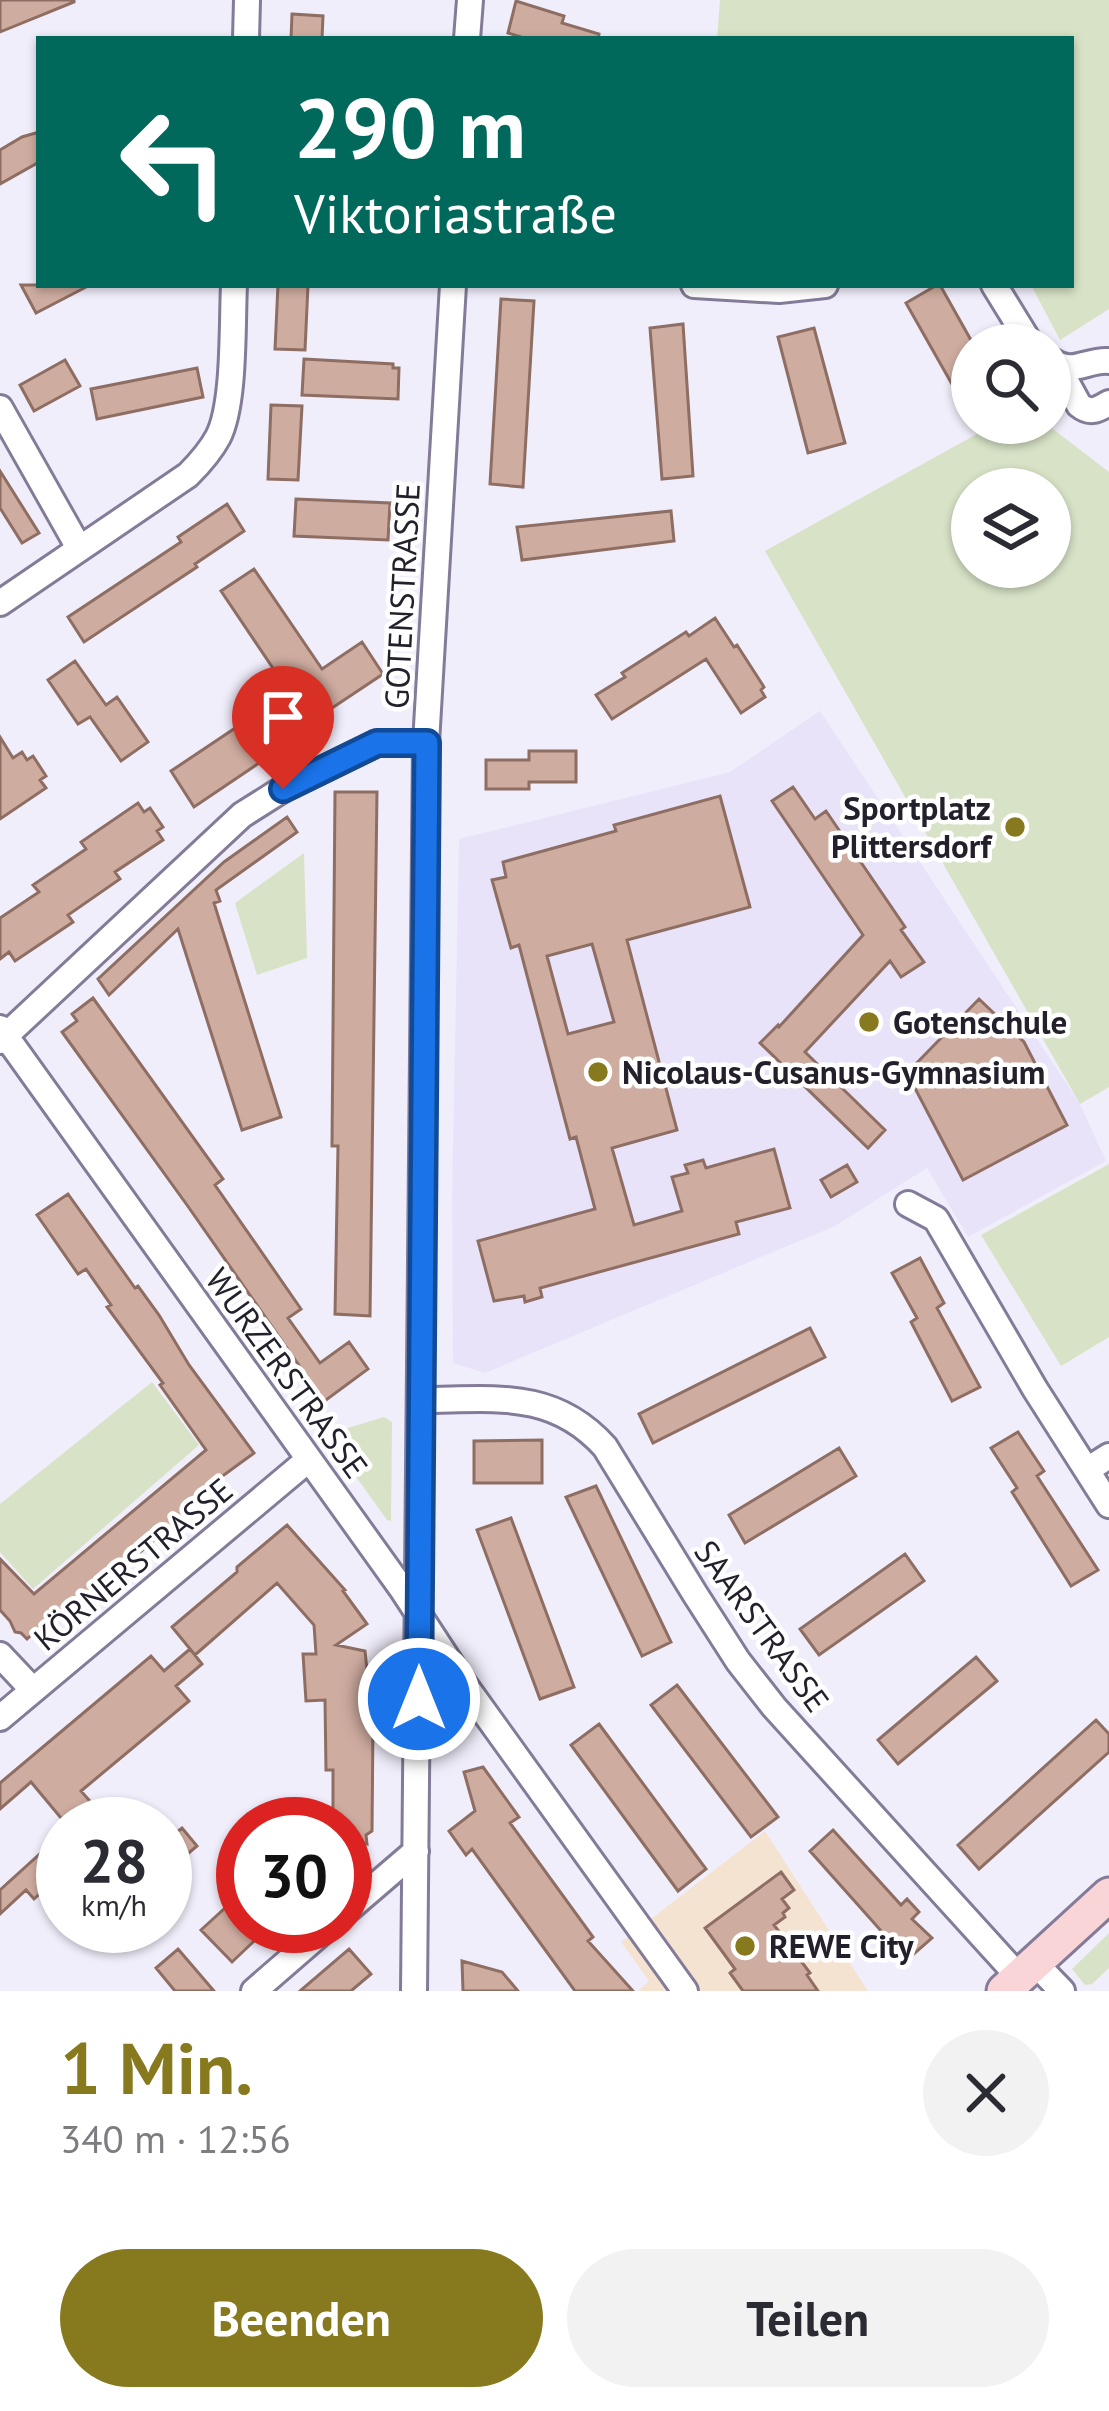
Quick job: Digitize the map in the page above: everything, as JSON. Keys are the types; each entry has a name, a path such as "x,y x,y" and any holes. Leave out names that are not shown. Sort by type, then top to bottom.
{"main road":[{"path":"1019,1977 1109,1895"}],"street":[{"path":"246,36 248,0"},
{"path":"467,36 470,0"},
{"path":"0,603 188,475 206,457 221,433 229,386 234,288"},
{"name":"GOTENSTRASSE","path":"414,1991 427,743 453,288"},
{"path":"745,288 797,288"},
{"path":"996,288 1018,324"},
{"path":"1071,368 1109,361"},
{"path":"1071,392 1084,409 1109,404"},
{"path":"0,408 79,548"},
{"path":"2,1035 242,815 283,789 377,743 427,743"},
{"name":"WURZERSTRASSE","path":"2,1035 686,1991"},
{"path":"908,1204 936,1219 1109,1505"},
{"name":"SAARSTRASSE","path":"420,1400 534,1402 591,1431 738,1661 774,1707 1019,1977 1062,1991"},
{"path":"1087,1470 1109,1456"},
{"name":"KÖRNERSTRASSE","path":"0,1718 308,1460"},
{"path":"0,1655 33,1690"},
{"path":"372,1889 416,1851"},
{"path":"254,1991 298,1953"}],"shaded area":[{"path":"820,711 1080,1104 1106,1161 968,1237 927,1168 835,1226 485,1373 453,1363 459,839 730,772"},
{"path":"765,1831 868,1991 638,1991 649,1981 621,1942"}],"green space":[{"path":"720,0 1109,0 1109,309 1071,333 1071,324 1052,324 1033,288 1074,288 1074,36 717,36"},
{"name":"Sportplatz Plittersdorf","path":"1071,443 1109,472 1109,1087 1080,1104 765,551 959,444"},
{"path":"304,853 307,958 257,975 235,903"},
{"path":"1109,1164 1109,1337 1061,1366 981,1235"},
{"path":"152,1382 199,1445 33,1589 0,1552 0,1504"},
{"path":"384,1417 392,1422 391,1521 332,1443 335,1432"},
{"path":"1109,1933 1109,1968 1085,1985 1072,1969"}],"building":[{"path":"0,0 74,0 74,2 0,32"},
{"path":"516,1 564,16 562,23 599,34 518,36 508,33"},
{"path":"292,14 323,16 322,36 291,36"},
{"path":"36,133 36,164 0,184 0,150"},
{"path":"21,285 84,288 36,313"},
{"path":"278,288 308,288 305,350 275,349"},
{"path":"932,288 942,288 962,324 951,324 951,382 906,303"},
{"path":"501,299 534,301 523,487 490,484"},
{"path":"683,324 693,476 662,479 650,328"},
{"path":"814,328 845,443 808,453 778,337"},
{"path":"304,359 393,364 399,368 398,399 302,395"},
{"path":"65,360 80,386 34,411 20,385"},
{"path":"197,368 203,397 97,419 91,389"},
{"path":"271,405 302,406 298,480 268,479"},
{"path":"0,471 39,533 22,543 0,508"},
{"path":"296,499 390,503 388,540 294,536"},
{"path":"227,504 244,531 84,642 68,617 181,542 178,537"},
{"path":"671,511 674,541 522,560 517,527"},
{"path":"254,569 322,669 362,642 383,674 194,807 171,771 289,692 221,591"},
{"path":"715,618 764,687 765,697 741,713 706,659 612,719 596,695 625,677 622,673"},
{"path":"75,661 106,705 117,697 148,742 121,761 90,717 78,724 48,680"},
{"path":"0,737 13,758 22,752 27,760 33,756 46,776 40,780 46,788 0,819"},
{"path":"529,751 576,751 576,782 529,782 529,789 486,789 486,760 529,760"},
{"path":"793,787 815,819 826,811 924,962 901,977 890,961 805,1052 885,1130 868,1148 760,1043 863,935 772,801"},
{"path":"335,792 377,792 370,1316 335,1314"},
{"path":"720,796 750,907 627,940 677,1130 612,1148 634,1225 682,1211 672,1177 688,1173 685,1165 703,1160 706,1168 774,1149 790,1208 736,1222 739,1234 540,1288 542,1297 494,1301 478,1241 595,1209 576,1137 570,1139 519,945 511,948 492,880 506,877 503,862 616,831 614,825","holes":["592,944 614,1022 568,1034 547,956"]},
{"path":"138,803 144,812 150,808 163,827 157,831 163,840 115,872 120,879 68,915 73,922 15,961 9,952 0,959 0,918 39,892 33,885 86,849 81,842"},
{"path":"287,817 297,832 216,890 220,901 214,903 281,1117 242,1130 178,929 109,995 98,979 224,862"},
{"path":"93,998 223,1179 215,1185 301,1309 288,1318 320,1363 349,1342 368,1369 322,1403 62,1032 77,1021 72,1014"},
{"path":"979,999 1024,1042 1067,1125 963,1180 907,1073"},
{"path":"847,1165 857,1182 831,1197 821,1180"},
{"path":"68,1194 254,1453 217,1480 220,1484 64,1617 58,1610 27,1639 15,1632 0,1610 0,1559 34,1594 206,1450 86,1269 78,1274 37,1215"},
{"path":"920,1258 944,1303 937,1308 980,1387 952,1401 892,1273"},
{"path":"810,1328 825,1357 653,1443 639,1414"},
{"path":"1018,1432 1044,1471 1037,1476 1098,1570 1071,1586 1012,1492 1017,1488 991,1448"},
{"path":"542,1440 542,1483 474,1483 474,1441"},
{"path":"839,1448 856,1476 745,1543 729,1515"},
{"path":"596,1486 671,1642 642,1656 566,1497"},
{"path":"511,1518 574,1687 540,1699 477,1530"},
{"path":"287,1525 345,1590 367,1624 336,1645 365,1651 373,1725 372,1831 372,1797 333,1797 333,1770 326,1770 325,1700 306,1701 303,1654 316,1654 314,1625 277,1583 195,1655 172,1627 237,1572 237,1567"},
{"path":"905,1554 924,1581 819,1655 800,1629"},
{"path":"190,1649 202,1664 176,1686 189,1701 81,1791 86,1797 44,1797 31,1782 0,1809 0,1783 151,1656 164,1671"},
{"path":"976,1657 997,1681 898,1764 878,1740"},
{"path":"677,1685 778,1817 751,1837 651,1705"},
{"path":"1096,1720 1109,1734 1109,1752 979,1869 958,1845"},
{"path":"599,1724 706,1869 678,1891 571,1745"},
{"path":"483,1767 519,1817 510,1823 593,1937 588,1941 633,1991 575,1991 472,1849 466,1855 449,1831 475,1811 464,1772"},
{"path":"833,1830 901,1905 907,1899 919,1912 912,1919 932,1938 907,1960 810,1851"},
{"path":"36,1857 36,1897 26,1890 0,1914 0,1890"},
{"path":"781,1872 794,1890 782,1899 789,1908 774,1925 818,1991 743,1991 730,1973 735,1969 705,1928"},
{"path":"216,1916 216,1945 201,1930"},
{"path":"173,1953 181,1953 214,1991 175,1991 156,1968"},
{"path":"344,1953 353,1953 371,1974 351,1991 300,1991"},
{"path":"462,1961 502,1972 518,1991 463,1991"}],"place":[{"name":"Sportplatz Plittersdorf","path":"1015,827"},
{"name":"Gotenschule","path":"869,1022"},
{"name":"Nicolaus-Cusanus-Gymnasium","path":"598,1072"},
{"name":"REWE City","path":"745,1946"}],"route":[{"path":"283,789 377,743 427,743 419,1699"}]}
